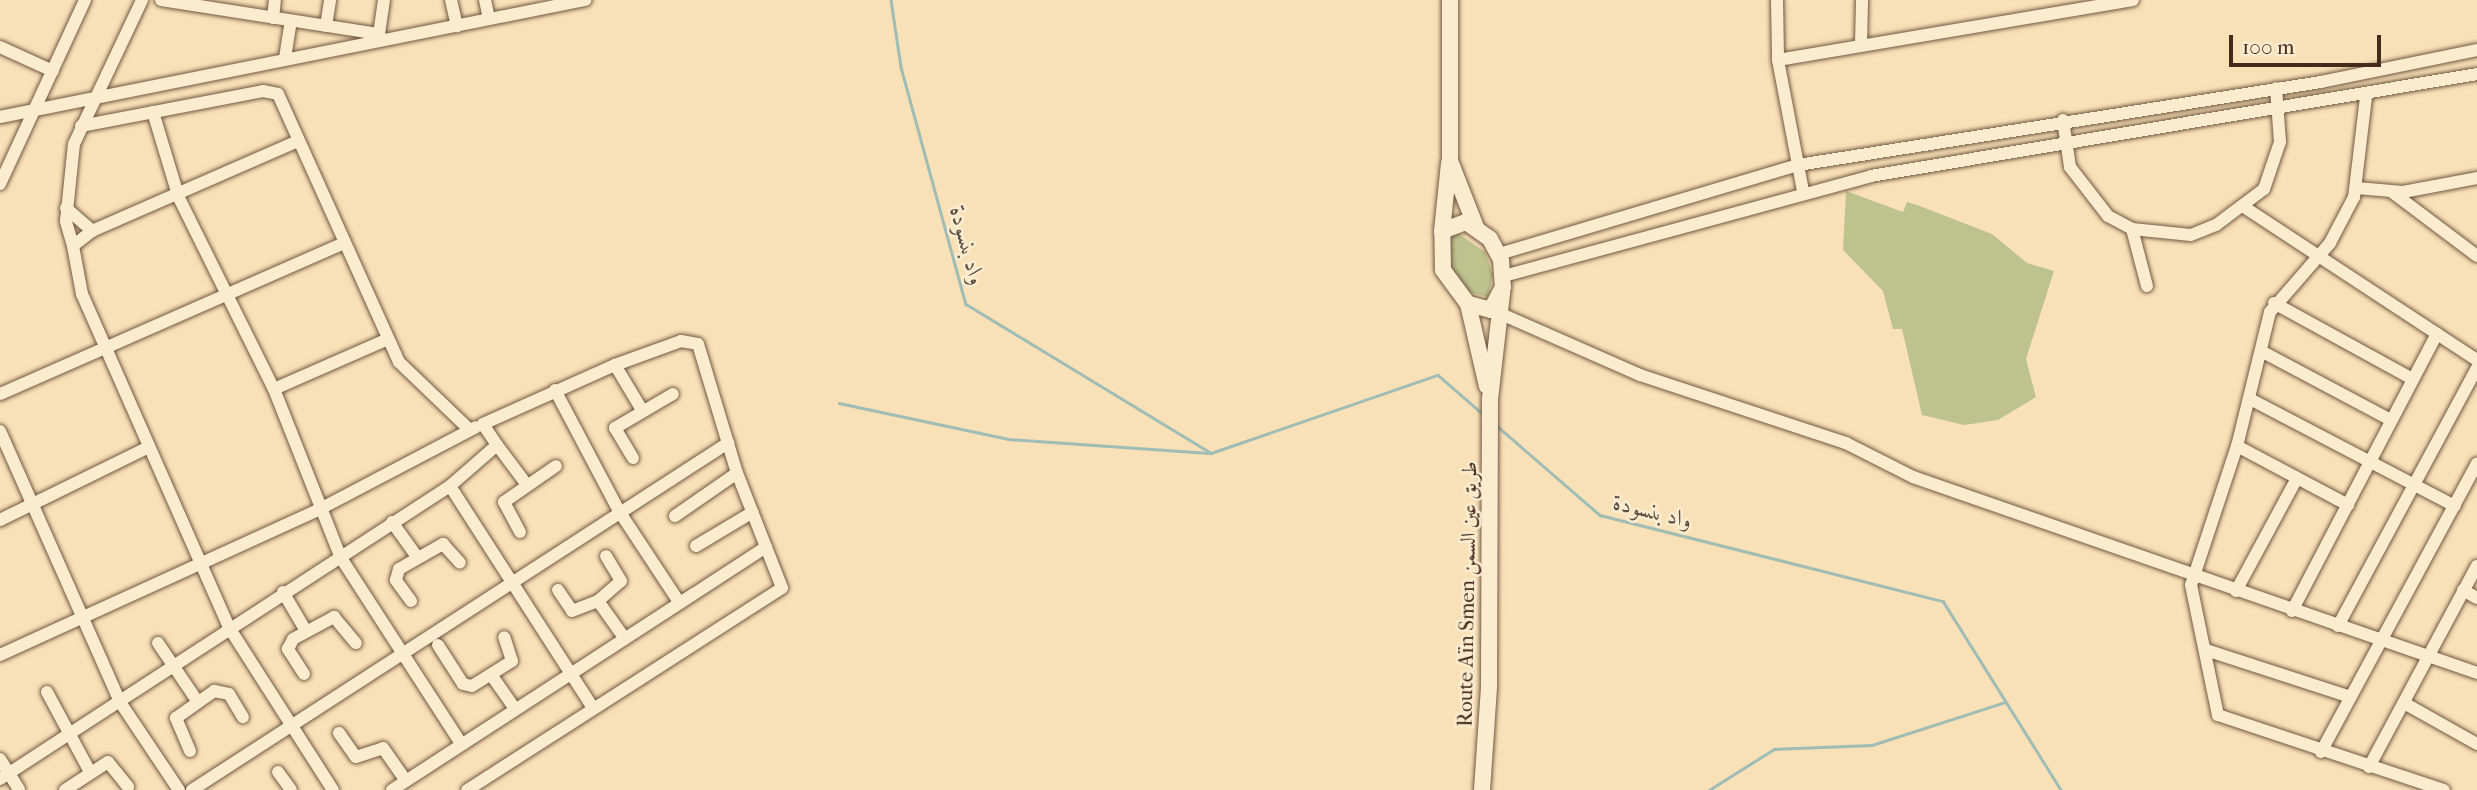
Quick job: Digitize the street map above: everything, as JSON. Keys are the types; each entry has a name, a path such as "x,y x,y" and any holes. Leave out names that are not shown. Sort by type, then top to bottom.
{"street":[{"path":"0,184 37,109 85,0"},
{"path":"142,0 98,95 80,126 66,208 77,282 229,629 333,790"},
{"path":"161,0 217,5 378,38"},
{"path":"273,18 275,0"},
{"path":"326,26 330,0"},
{"path":"378,38 384,0"},
{"path":"451,0 457,26"},
{"path":"485,0 489,19"},
{"path":"0,117 378,38 457,26 585,0"},
{"path":"1450,0 1450,161 1442,231 1443,270 1468,304 1491,310 1503,285 1802,191 2366,97 2477,75"},
{"path":"1777,0 1778,60 1802,191"},
{"path":"1861,45 1862,0"},
{"path":"1778,60 2133,0"},
{"path":"285,58 292,21"},
{"path":"0,47 53,71"},
{"path":"1450,161 1476,227 1500,254 1798,165 2063,120 2276,88 2477,50"},
{"path":"2063,120 2066,145 2086,194 2132,229 2191,235 2244,207 2264,189 2275,167 2278,112 2276,88"},
{"path":"80,126 270,91 284,101 341,244 403,368 470,430"},
{"path":"2366,97 2357,188 2319,256 2274,303 2237,446 2191,574 2218,715 2321,752 2444,790"},
{"path":"153,112 179,198 274,389 341,558 460,742"},
{"path":"73,246 92,231 179,198 298,141"},
{"path":"2357,188 2392,192 2477,178"},
{"path":"2392,192 2477,256"},
{"path":"2244,207 2477,360"},
{"path":"66,208 92,231"},
{"path":"1442,231 1456,221 1476,227"},
{"path":"2132,229 2147,286"},
{"path":"0,394 105,345 341,244"},
{"name":"Route Aïn Smen طريق عين السمن","path":"1482,790 1489,416 1503,285 1500,254"},
{"path":"2274,303 2412,379"},
{"name":"Route Aïn Smen طريق عين السمن","path":"1468,304 1490,398"},
{"path":"1501,314 1640,375 1830,437 1913,477 2292,611 2477,673"},
{"path":"2292,611 2437,334"},
{"path":"274,389 388,339"},
{"path":"0,655 320,509 470,430 555,390 681,341 698,344 737,473 782,589 467,790"},
{"path":"2262,352 2391,420"},
{"path":"615,365 642,410"},
{"path":"2338,626 2477,368"},
{"path":"555,390 619,511 679,602"},
{"path":"633,458 615,428 673,394"},
{"path":"2250,399 2455,506"},
{"path":"483,424 527,485"},
{"path":"0,431 120,702 178,790"},
{"path":"192,790 727,443"},
{"path":"4,776 174,669 283,593 450,486 497,445"},
{"path":"2237,446 2347,505"},
{"path":"0,520 149,447"},
{"path":"2321,752 2477,464"},
{"path":"520,532 504,502 555,466"},
{"path":"675,516 737,473"},
{"path":"2236,591 2297,478"},
{"path":"450,486 593,708"},
{"path":"696,546 753,512"},
{"path":"392,522 418,558"},
{"path":"411,601 395,574 443,544 460,563"},
{"path":"392,790 514,706 766,547"},
{"path":"558,590 572,611 598,601 621,581 606,556"},
{"path":"2369,766 2477,566"},
{"path":"2463,590 2477,598"},
{"path":"283,593 306,631"},
{"path":"598,601 623,636"},
{"path":"304,674 288,645 306,631 334,617 356,643"},
{"path":"438,645 463,684 492,676 514,658 505,637"},
{"path":"158,643 198,702"},
{"path":"2206,650 2351,697"},
{"path":"492,676 514,706"},
{"path":"190,751 175,719 198,702 223,691 243,718"},
{"path":"47,692 68,736 90,772"},
{"path":"2404,703 2477,744"},
{"path":"339,733 356,757 383,748 406,781"},
{"path":"0,759 4,776 19,790"},
{"path":"65,790 90,772 113,763 128,787"},
{"path":"278,772 291,790"}],"green space":[{"path":"1846,191 1903,212 1907,202 1917,205 1992,234 2027,263 2054,271 2026,359 2036,397 1998,420 1964,425 1922,415 1902,329 1893,329 1883,291 1843,250"},
{"path":"1456,232 1485,252 1493,275 1488,297 1454,288 1443,236"}],"waterway":[{"name":"واد بنسودة","path":"891,0 901,67 966,304 1211,453 1438,375 1483,414"},
{"name":"واد بنسودة","path":"839,403 1008,439 1209,453"},
{"name":"واد بنسودة","path":"1496,425 1600,515 1943,601 2061,790"},
{"name":"واد بنسودة","path":"1709,790 1774,749 1872,745 2005,702"}]}
